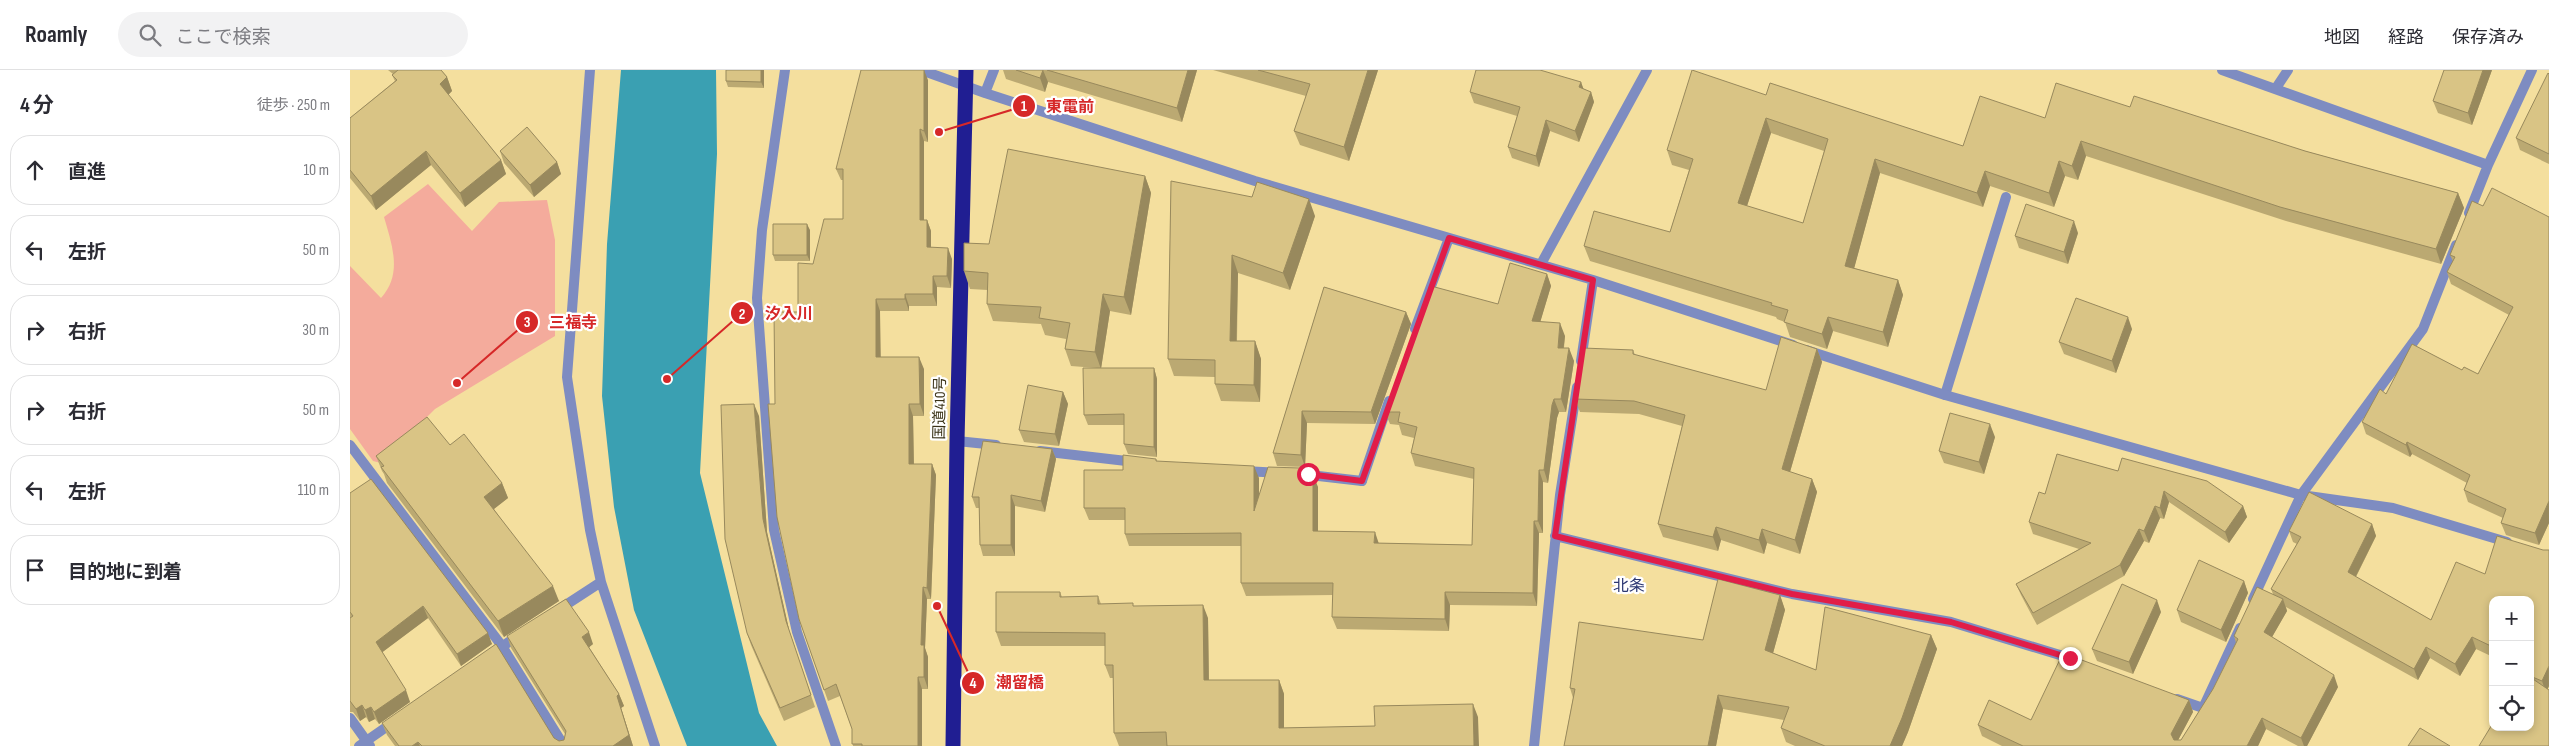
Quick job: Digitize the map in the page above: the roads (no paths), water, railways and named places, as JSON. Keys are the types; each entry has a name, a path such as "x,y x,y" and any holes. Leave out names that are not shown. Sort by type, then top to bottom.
{"highway":[{"name":"国道410号","path":"954,746 957,441 966,77"}],"street":[{"path":"590,70 567,377 590,530 601,582 655,746"},
{"path":"785,70 762,230 757,298 773,520 797,632 836,746"},
{"path":"921,70 966,77 985,93 1255,181 1593,280 1945,395 2301,495 2393,508 2520,546"},
{"path":"985,93 994,70"},
{"path":"1541,264 1647,70"},
{"path":"2222,70 2488,165"},
{"path":"2276,88 2288,70"},
{"path":"2466,220 2488,165 2532,70"},
{"path":"1945,395 2006,197"},
{"path":"1412,336 1449,238"},
{"path":"2168,695 2201,712 2301,495 2423,329 2459,238"},
{"path":"1534,746 1555,536 1593,280"},
{"path":"1229,470 1308,474 1362,481 1393,390"},
{"path":"957,441 1004,446"},
{"path":"350,445 502,646 564,746"},
{"path":"1032,450 1144,463"},
{"path":"1555,536 1792,594 1951,622 2079,661"},
{"path":"552,614 601,582"},
{"path":"478,663 527,630"},
{"path":"350,718 365,744 406,713"}],"water":[{"path":"621,70 716,70 717,154 700,473 759,713 777,746 687,746 634,610 614,507 602,396 607,244"}],"place":[{"name":"東電前","path":"939,132"},
{"name":"汐入川","path":"667,379"},
{"name":"三福寺","path":"457,383"},
{"name":"潮留橋","path":"937,606"}],"district":[{"name":"北条","path":"1629,586"}]}
